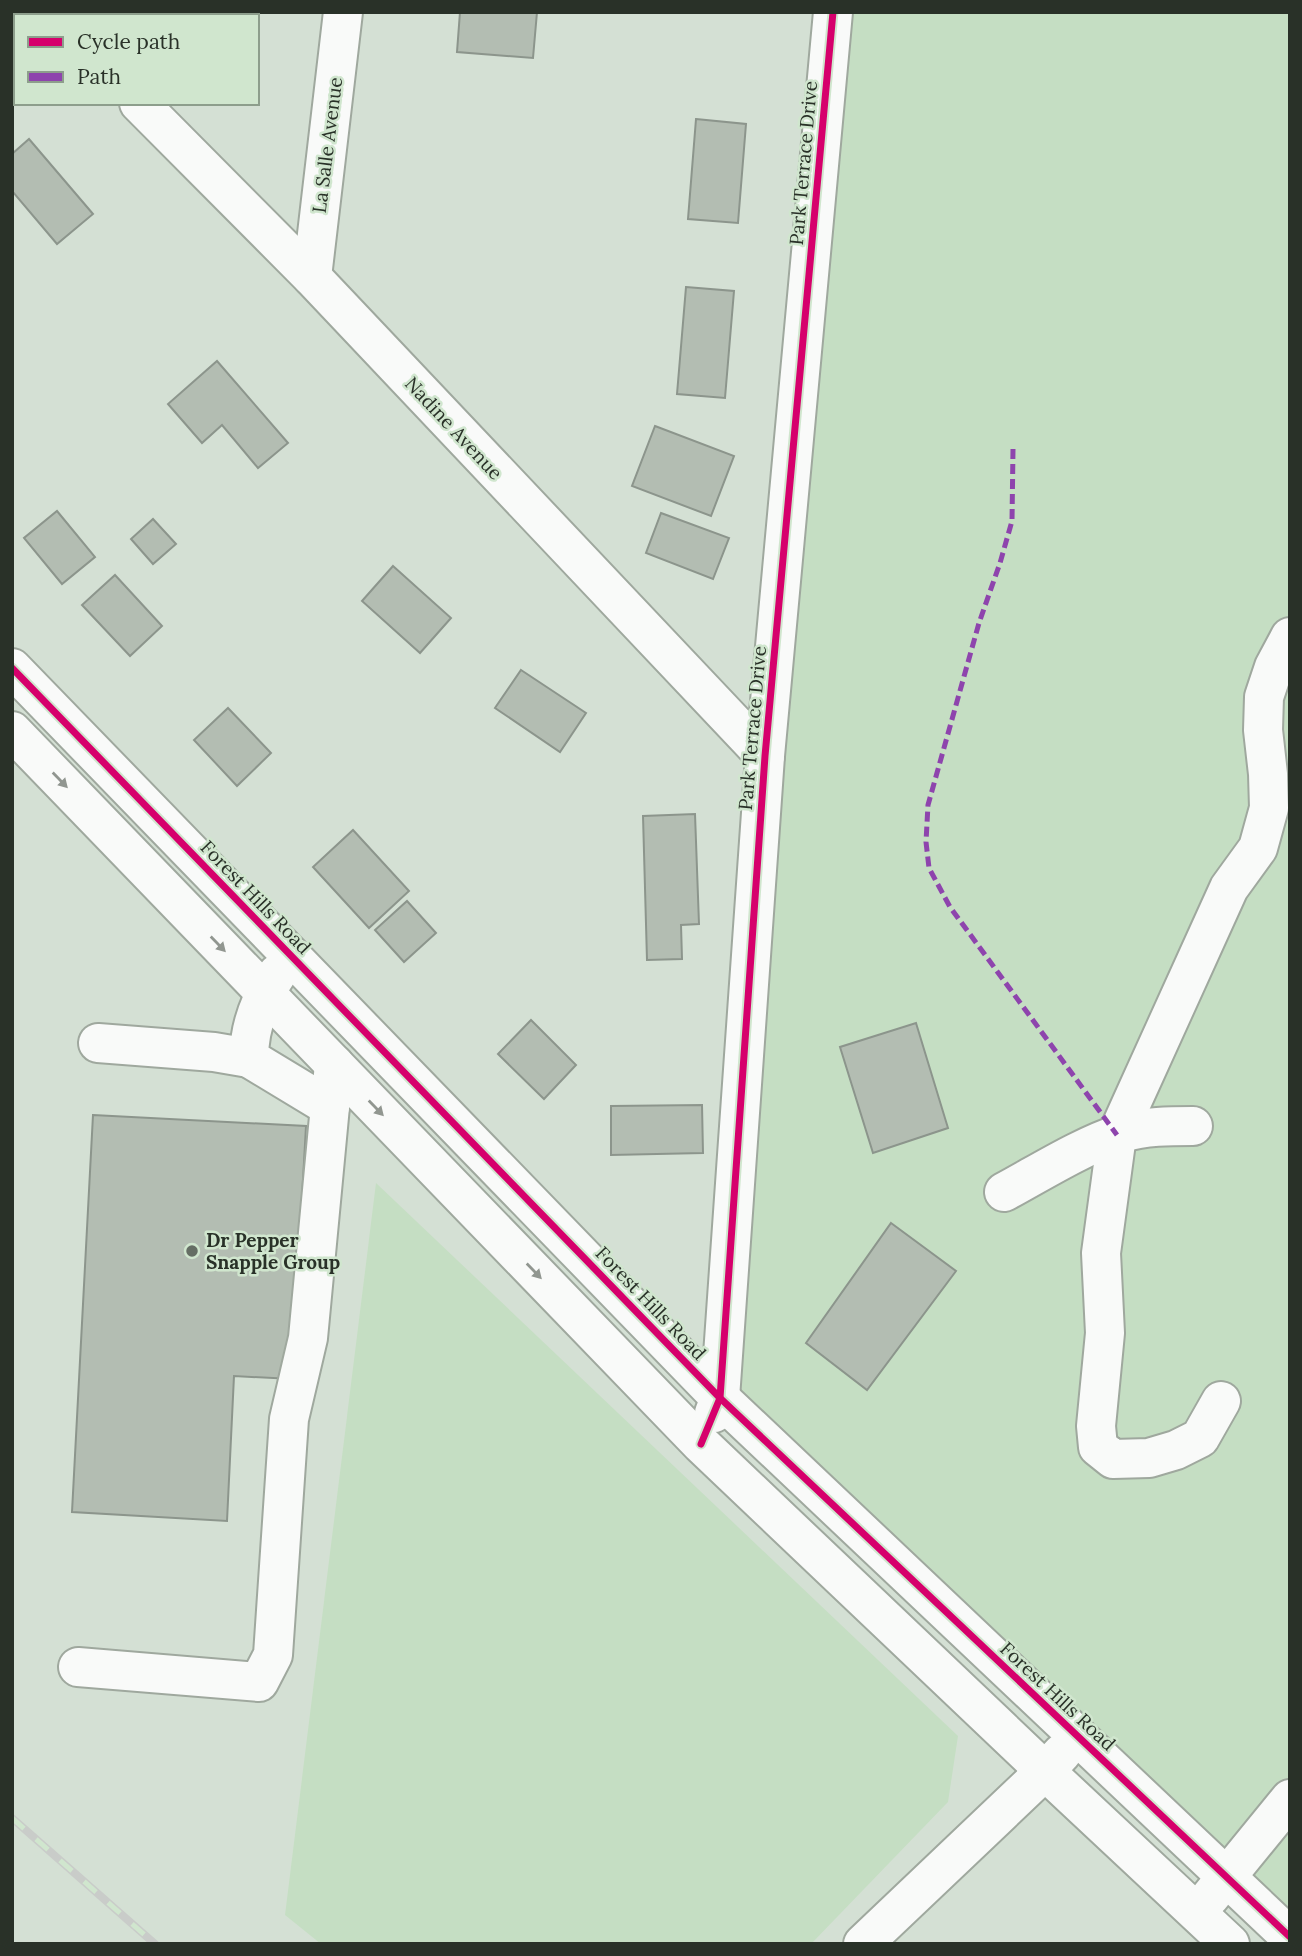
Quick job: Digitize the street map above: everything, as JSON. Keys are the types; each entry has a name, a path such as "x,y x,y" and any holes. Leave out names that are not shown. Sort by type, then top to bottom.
{"street":[{"name":"La Salle Avenue","path":"312,277 343,12"},
{"name":"Park Terrace Drive","path":"701,1444 720,1398 765,756 833,12"},
{"path":"739,1346 848,12"},
{"name":"Nadine Avenue","path":"141,105 312,277 765,756"},
{"path":"1222,1401 1200,1438 1176,1450 1149,1458 1113,1459 1098,1447 1096,1426 1105,1333 1101,1253 1117,1135 1229,888 1258,848 1269,808 1263,730 1264,697 1274,667 1290,636"},
{"name":"Forest Hills Road","path":"12,668 720,1398 1290,1937"},
{"path":"12,732 701,1444 1230,1944"},
{"path":"249,1058 249,1038 265,992 290,954"},
{"path":"98,1043 214,1052 249,1058 330,1107"},
{"path":"78,1667 258,1682 273,1655 289,1419 308,1338 334,1064"},
{"path":"1003,1192 1117,1135 1153,1127 1194,1126"},
{"path":"863,1944 1045,1771 1077,1736"},
{"path":"1198,1913 1290,1799"}],"green space":[{"path":"836,12 1290,12 1290,1917 728,1383"},
{"path":"376,1183 958,1736 948,1802 811,1944 321,1944 285,1915"}],"building":[{"path":"202,12 253,12 253,14"},
{"path":"460,12 537,12 533,58 457,52"},
{"path":"696,119 746,124 738,223 688,219"},
{"path":"29,139 93,214 57,244 12,191 12,154"},
{"path":"686,287 734,291 725,398 677,394"},
{"path":"217,361 288,443 258,468 222,425 202,443 168,404"},
{"path":"655,426 734,456 711,516 632,486"},
{"path":"57,511 95,557 62,584 24,538"},
{"path":"661,513 729,538 713,579 646,553"},
{"path":"153,519 176,544 153,564 131,539"},
{"path":"393,566 451,618 420,653 362,601"},
{"path":"115,575 162,626 130,656 82,605"},
{"path":"521,670 586,713 560,752 495,708"},
{"path":"228,708 271,753 237,786 194,740"},
{"path":"695,814 699,924 681,925 682,959 647,960 643,816"},
{"path":"353,830 409,891 369,928 313,867"},
{"path":"407,901 436,933 404,962 375,930"},
{"path":"531,1020 576,1065 544,1099 498,1054"},
{"path":"916,1023 948,1128 873,1153 840,1047"},
{"path":"702,1105 703,1153 611,1155 611,1106"},
{"name":"Dr Pepper Snapple Group","path":"93,1115 306,1126 292,1379 234,1376 227,1521 72,1512"},
{"path":"891,1223 956,1271 867,1390 806,1343"}],"railway":[{"path":"12,1818 155,1944"}],"marked path":[{"path":"1013,449 1012,521 979,623 928,805 926,842 929,868 950,907 1117,1135"}],"cycle path":[{"path":"701,1444 720,1398 765,756 833,12"},
{"path":"12,668 720,1398 1290,1937"}],"place":[{"name":"Dr Pepper Snapple Group","path":"192,1251"}]}
